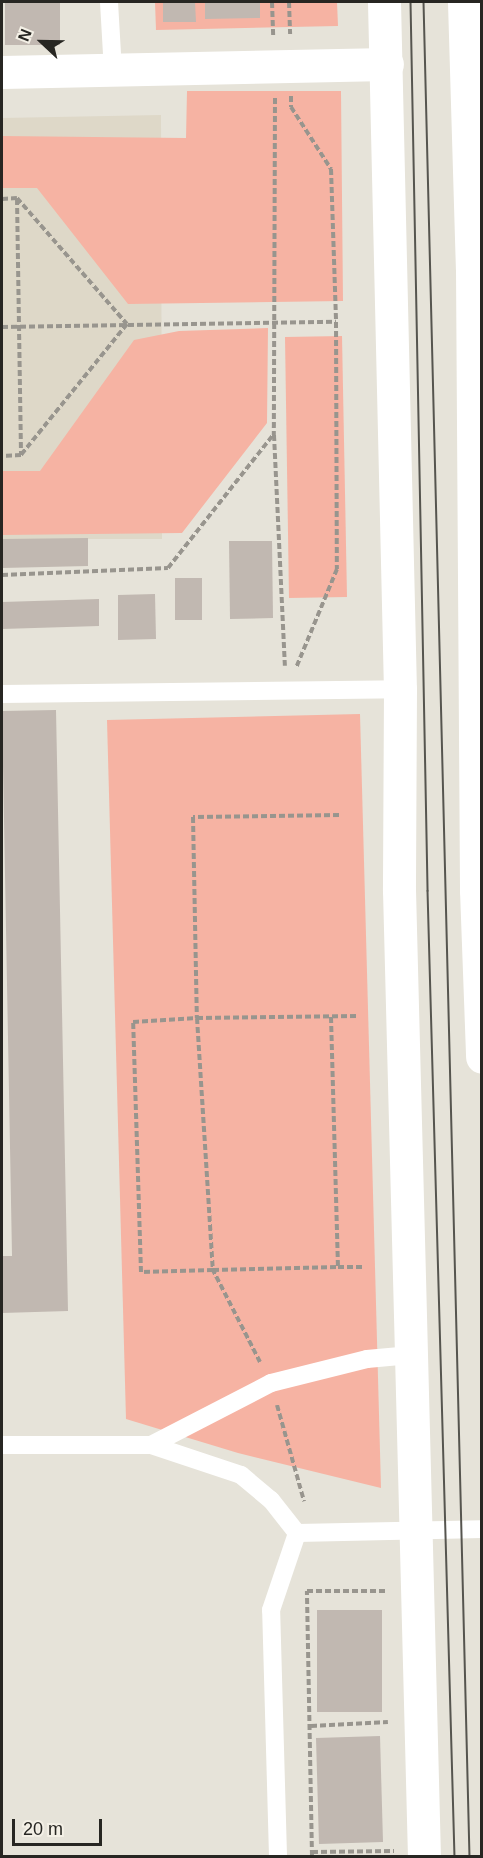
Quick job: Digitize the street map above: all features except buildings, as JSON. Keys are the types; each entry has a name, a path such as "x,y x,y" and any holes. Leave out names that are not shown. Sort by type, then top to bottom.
{"main road":[{"path":"384,2 400,689 399,890 417,1531 405,1855"},
{"path":"464,2 477,267 476,878 482,1057"},
{"path":"2,72 387,64"}],"lane":[{"path":"109,2 113,71"},
{"path":"2,694 400,689"},
{"path":"151,1445 271,1383 367,1359 411,1355"},
{"path":"2,1445 151,1445 241,1475 305,1533 482,1529"},
{"path":"278,1857 271,1610 305,1533"}],"path":[{"path":"275,98 277,322 274,435 286,691"},
{"path":"286,691 337,569 336,322 331,169 291,107"},
{"path":"17,198 127,324"},
{"path":"2,199 17,198"},
{"path":"17,198 22,326 21,455"},
{"path":"2,327 336,322"},
{"path":"2,456 21,455 127,324"},
{"path":"2,575 168,568 274,435"},
{"path":"305,1533 271,1383 213,1270 196,1018 193,817 339,815"},
{"path":"358,1016 196,1018 133,1022 141,1272 364,1268"},
{"path":"331,1017 338,1268"},
{"path":"308,1579 312,1854 405,1855"},
{"path":"307,1591 388,1591 388,1603"},
{"path":"311,1726 392,1722 393,1733"},
{"path":"395,1839 405,1855"}],"shaded area":[{"path":"155,2 337,2 338,26 156,30"},
{"path":"187,91 341,91 343,301 128,304 37,188 2,188 2,136 186,138"},
{"path":"161,115 162,539 2,539 2,118"},
{"path":"268,328 267,423 182,533 2,535 2,471 40,471 134,340 179,331"},
{"path":"342,336 347,597 289,598 285,337"},
{"path":"360,714 381,1488 238,1453 126,1419 107,720"}],"tram line":[{"path":"411,2 428,891 455,1856"},
{"path":"424,2 470,1856"}]}
